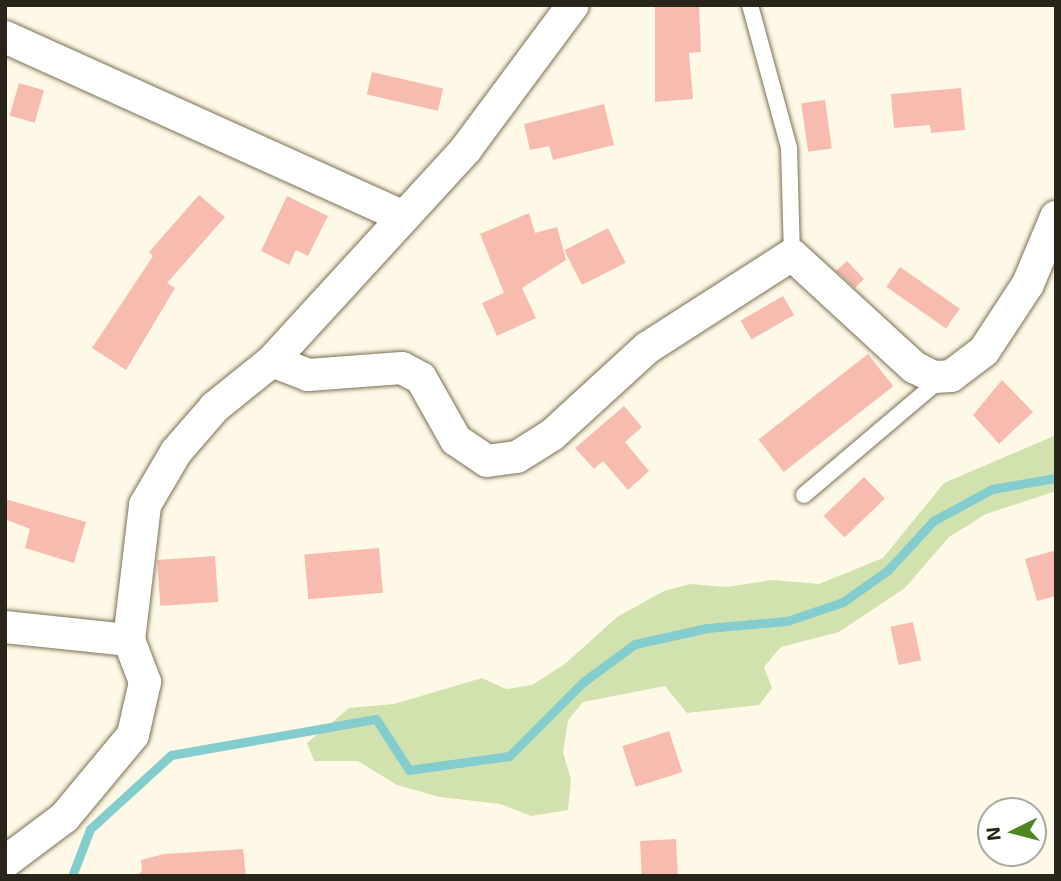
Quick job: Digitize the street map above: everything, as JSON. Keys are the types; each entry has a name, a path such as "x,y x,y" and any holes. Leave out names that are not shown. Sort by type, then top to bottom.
{"street":[{"path":"5,862 65,817 133,734 145,682 130,640 145,505 176,452 215,407 272,361 466,149 573,5"},
{"path":"5,37 403,217"},
{"path":"272,361 308,375 402,368 421,378 456,440 486,461 517,457 552,435 646,348 792,255 914,367 934,377 944,377 984,351 1028,284 1056,217"},
{"path":"5,627 130,640"}],"lane":[{"path":"750,5 789,148 792,255"},
{"path":"804,495 944,377"}],"green space":[{"path":"1056,435 1056,491 986,514 949,537 905,588 839,632 781,647 764,667 772,688 759,705 687,713 665,686 583,702 568,720 563,752 571,780 568,810 531,816 500,804 440,797 397,785 358,761 314,761 307,743 349,708 394,704 482,678 506,689 532,685 565,664 617,617 664,591 690,584 727,587 772,580 819,584 883,558 944,483"}],"building":[{"path":"655,5 699,5 701,52 689,53 693,99 655,102"},
{"path":"372,72 443,88 438,111 367,94"},
{"path":"19,83 44,90 35,123 10,116"},
{"path":"961,88 965,130 931,133 930,125 894,128 891,94"},
{"path":"825,100 832,149 808,152 801,103"},
{"path":"604,104 614,145 553,160 549,146 530,150 524,124"},
{"path":"199,195 225,217 167,283 175,288 126,370 92,348 153,256 149,252"},
{"path":"287,196 328,216 308,256 296,250 289,265 261,251"},
{"path":"529,213 535,233 557,227 566,260 522,288 536,318 497,336 482,303 504,293 480,234"},
{"path":"608,228 626,263 582,285 564,250"},
{"path":"847,261 864,279 855,288 836,271"},
{"path":"900,267 960,309 946,329 886,287"},
{"path":"783,296 794,315 752,340 741,320"},
{"path":"868,354 893,386 784,472 758,440"},
{"path":"1002,380 1033,412 999,444 973,415"},
{"path":"624,406 642,427 625,442 649,471 628,490 603,461 594,469 575,448"},
{"path":"864,477 885,499 845,537 824,516"},
{"path":"5,499 86,522 74,563 25,548 30,529 5,519"},
{"path":"379,548 383,593 308,599 304,555"},
{"path":"1056,550 1056,596 1037,601 1025,559"},
{"path":"215,556 218,602 160,606 157,560"},
{"path":"913,622 921,660 899,665 891,627"},
{"path":"669,731 682,772 636,787 622,746"},
{"path":"676,839 678,876 642,876 640,841"},
{"path":"243,849 246,876 136,876 142,871 141,860 164,854"}],"waterway":[{"path":"72,876 90,829 171,755 376,719 409,770 509,756 583,682 635,644 707,628 787,621 843,602 888,570 933,521 992,489 1056,478"}]}
